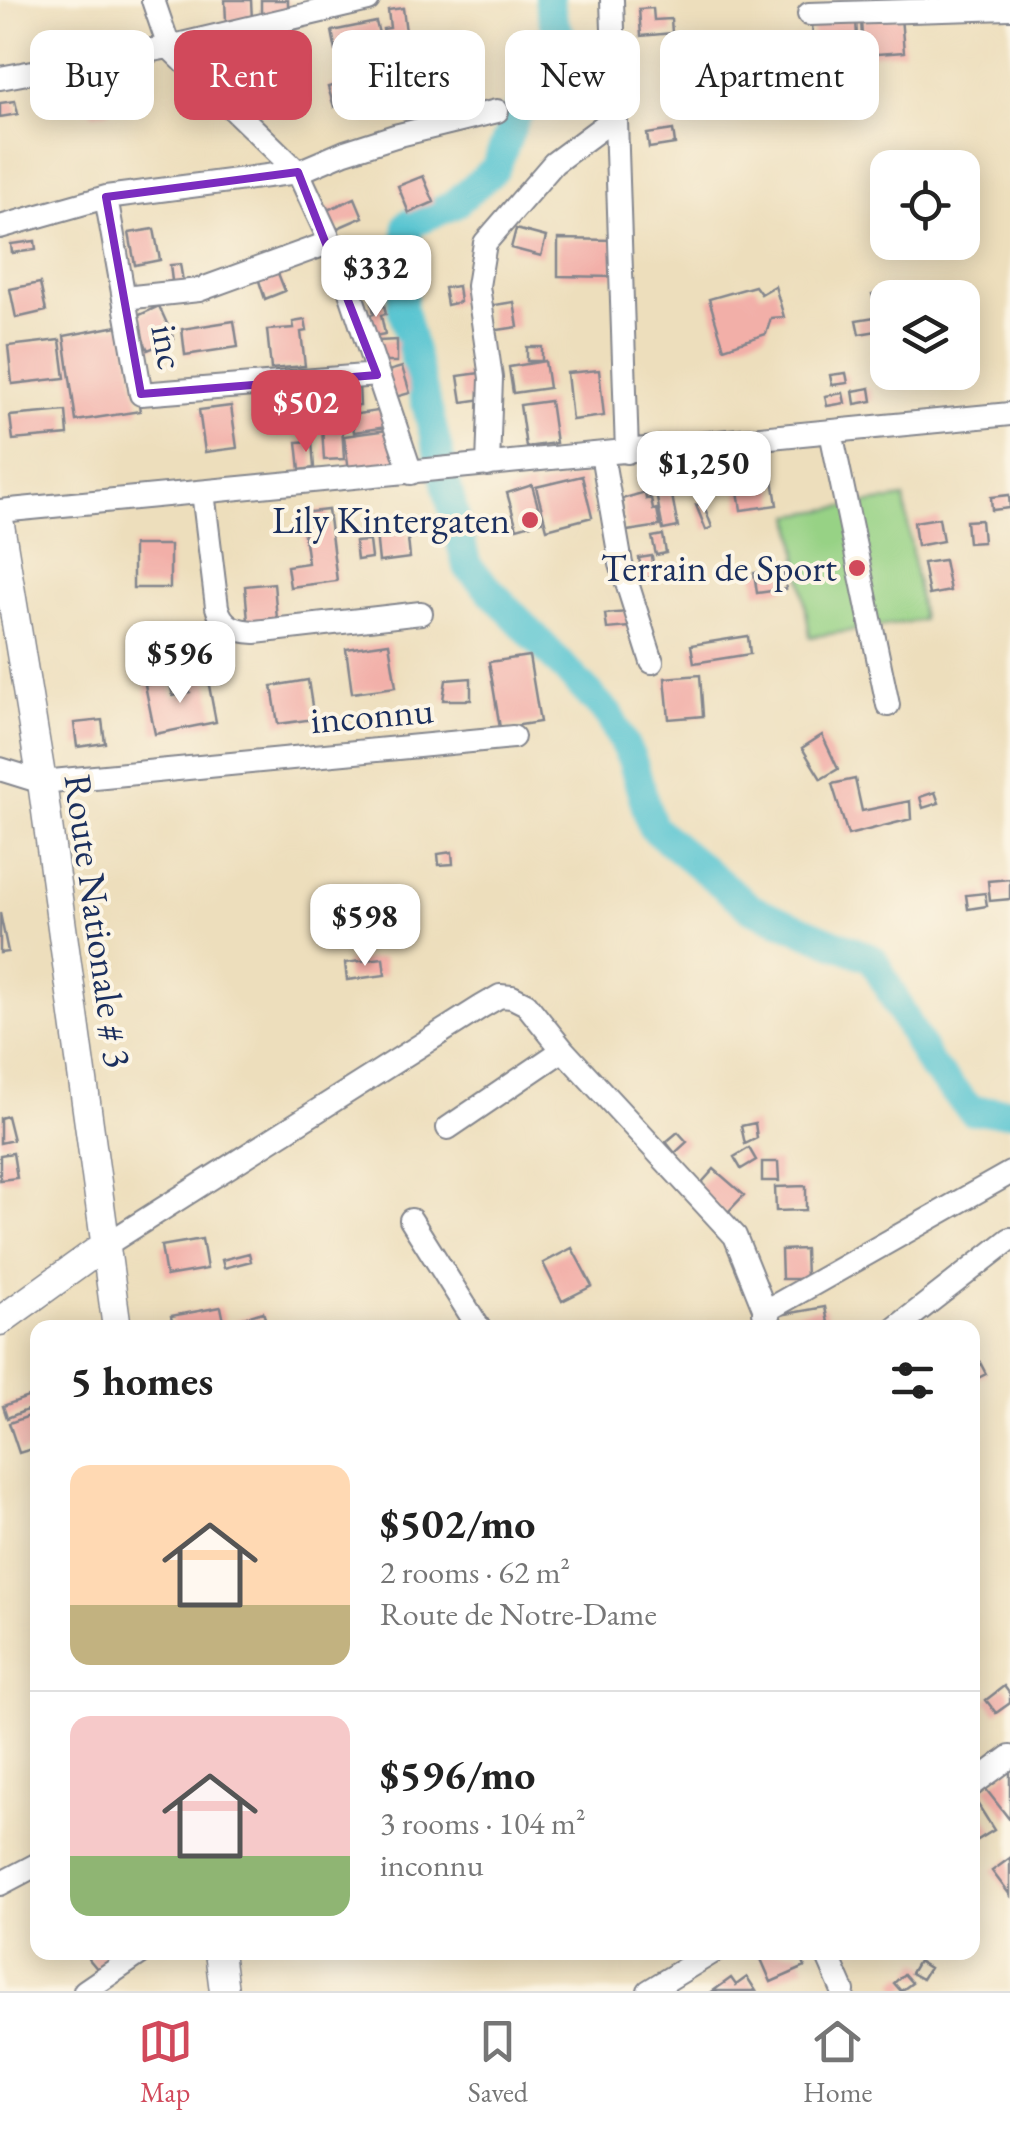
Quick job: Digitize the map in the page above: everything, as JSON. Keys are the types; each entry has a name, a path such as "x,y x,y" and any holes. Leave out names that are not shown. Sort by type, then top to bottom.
{"main road":[{"name":"Route Nationale # 3","path":"0,526 42,782 117,1320"},
{"path":"0,1321 104,1246"},
{"path":"221,1960 224,1991"}],"street":[{"path":"153,0 169,47 298,172 331,242 376,375 420,472"},
{"path":"0,78 169,47 368,0"},
{"path":"612,30 611,1 637,0"},
{"path":"809,14 1010,8"},
{"path":"0,227 106,198 298,172 378,141 497,112"},
{"path":"480,466 491,378 478,286 484,243 554,163 612,120"},
{"path":"616,120 626,452"},
{"name":"inc","path":"106,198 141,394 376,375"},
{"path":"124,298 199,290 331,242"},
{"path":"0,511 1010,414"},
{"path":"830,432 888,705"},
{"path":"602,454 612,524 652,662"},
{"path":"203,492 217,607 220,619 228,626 255,632 421,613"},
{"name":"inconnu","path":"0,768 42,782 513,737"},
{"path":"104,1246 500,996 526,1004 735,1236 768,1320 1010,1172"},
{"path":"448,1128 564,1050"},
{"path":"411,1220 474,1320"},
{"path":"906,1320 1010,1239"},
{"path":"980,1779 1010,1758"},
{"path":"0,1884 30,1868"},
{"path":"85,1991 130,1960"},
{"path":"649,1991 700,1960"},
{"path":"829,1960 843,1991"}],"highlighted area":[{"path":"298,172 377,375 141,394 106,197"}],"green space":[{"name":"Terrain de Sport","path":"904,498 922,620 810,637 792,515"}],"building":[{"path":"225,0 251,0 252,20 226,21"},
{"path":"261,0 288,0 288,16 261,16"},
{"path":"403,8 406,30 383,30 390,28 388,10"},
{"path":"653,8 654,20 671,19 672,30 641,36 639,9"},
{"path":"901,17 904,52 879,54 879,30 862,30 861,20"},
{"path":"856,19 857,30 812,30 812,22"},
{"path":"376,22 378,30 337,30"},
{"path":"15,101 18,114 0,117 0,103"},
{"path":"673,130 675,144 649,148 647,134"},
{"path":"423,176 434,202 409,213 398,186"},
{"path":"355,198 363,217 333,230 325,211"},
{"path":"154,229 160,260 135,265 129,233"},
{"path":"516,229 546,237 541,256 511,248"},
{"path":"558,239 615,240 614,277 558,276"},
{"path":"35,241 36,250 12,253 11,244"},
{"path":"180,264 184,287 173,289 170,265"},
{"path":"276,268 285,291 265,299 257,275"},
{"path":"40,283 46,311 16,318 10,289"},
{"path":"458,286 460,302 447,305 444,288"},
{"path":"755,286 761,294 775,286 784,317 771,318 766,334 724,348 709,299"},
{"path":"383,300 385,334 369,337 364,316 374,314 372,302"},
{"path":"514,302 518,327 491,331 488,306"},
{"path":"159,306 174,339 148,350 133,318"},
{"path":"870,318 870,332 859,334 856,320"},
{"path":"305,320 307,331 301,332 305,366 271,369 267,330 294,328 293,322"},
{"path":"234,321 238,347 185,355 182,329"},
{"path":"123,325 140,411 76,421 64,336"},
{"path":"60,340 65,378 12,384 8,346"},
{"path":"397,340 397,362 380,362 379,341"},
{"path":"527,347 542,347 542,361 527,361"},
{"path":"545,361 549,388 513,393 509,367"},
{"path":"402,367 410,393 388,399 381,373"},
{"path":"599,370 604,416 572,420 567,373"},
{"path":"480,373 483,399 462,402 458,376"},
{"path":"846,373 848,383 832,385 830,375"},
{"path":"359,383 360,406 341,407 340,384"},
{"path":"338,384 339,408 325,409 326,414 316,415 314,386"},
{"path":"870,388 872,401 855,404 853,391"},
{"path":"843,393 845,403 827,406 825,396"},
{"path":"550,401 556,443 526,447 520,405"},
{"path":"231,406 237,448 205,452 199,410"},
{"path":"384,410 386,427 354,432 351,415"},
{"path":"66,411 68,435 13,440 10,416"},
{"path":"342,426 344,459 324,460 322,427"},
{"path":"395,429 401,470 350,477 344,436"},
{"path":"312,441 314,468 300,470 297,442"},
{"path":"771,466 777,505 741,510 735,472"},
{"path":"667,469 678,527 663,530 652,472"},
{"path":"582,476 592,517 547,529 536,487"},
{"path":"532,485 542,521 517,528 507,493"},
{"path":"645,492 646,499 651,498 653,510 657,509 660,526 627,531 622,499"},
{"path":"1009,495 1010,508 992,510 991,497"},
{"path":"703,503 712,527 706,530 696,505"},
{"path":"328,510 337,581 290,587 287,566 308,563 301,513"},
{"path":"939,518 943,541 917,546 914,522"},
{"path":"981,520 983,542 968,543 966,521"},
{"path":"407,529 410,558 379,562 376,533"},
{"path":"663,535 666,553 656,555 652,537"},
{"path":"369,541 371,558 357,560 355,542"},
{"path":"133,545 170,545 170,588 133,588"},
{"path":"652,556 655,577 643,579 639,558"},
{"path":"944,560 950,591 929,595 923,563"},
{"path":"783,569 786,589 757,593 754,573"},
{"path":"274,583 277,619 248,621 245,586"},
{"path":"627,612 629,627 607,629 605,614"},
{"path":"748,636 750,654 694,663 691,645"},
{"path":"389,643 396,687 352,693 346,649"},
{"path":"529,656 540,722 500,728 489,662"},
{"path":"207,675 216,722 155,734 145,685 169,680 173,696 190,692 188,679"},
{"path":"700,675 703,716 669,719 665,678"},
{"path":"471,678 471,700 443,700 446,680"},
{"path":"308,680 314,719 278,724 272,686"},
{"path":"102,720 105,743 77,747 74,723"},
{"path":"822,735 838,769 821,779 802,748"},
{"path":"855,779 862,811 910,801 911,819 848,835 832,784"},
{"path":"935,792 939,803 923,808 920,797"},
{"path":"452,852 453,864 439,865 438,854"},
{"path":"1010,879 1010,899 990,901 988,881"},
{"path":"985,893 987,906 968,909 966,895"},
{"path":"0,913 8,952 0,953"},
{"path":"383,958 385,975 347,980 345,963"},
{"path":"7,1116 13,1140 0,1143 0,1118"},
{"path":"755,1123 757,1138 745,1144 741,1126"},
{"path":"678,1132 687,1142 675,1153 666,1142"},
{"path":"749,1148 756,1160 741,1169 734,1157"},
{"path":"13,1153 17,1178 0,1180 0,1155"},
{"path":"762,1162 778,1162 779,1181 762,1181"},
{"path":"714,1169 744,1195 726,1214 697,1188"},
{"path":"806,1186 806,1210 776,1211 775,1187"},
{"path":"202,1239 207,1269 166,1276 161,1246"},
{"path":"572,1248 592,1286 562,1301 543,1263"},
{"path":"805,1249 806,1279 782,1279 781,1250"},
{"path":"249,1253 251,1261 224,1268 222,1260"},
{"path":"221,1307 224,1320 172,1320 171,1316"},
{"path":"825,1307 827,1320 781,1320 780,1315"},
{"path":"263,1312 265,1318 258,1320 236,1320"},
{"path":"30,1396 30,1409 7,1418 3,1406"},
{"path":"30,1416 30,1450 19,1453 9,1423"},
{"path":"1004,1686 1010,1703 996,1713 986,1700"},
{"path":"1010,1769 1010,1820 985,1788"},
{"path":"980,1808 994,1830 980,1839"},
{"path":"1010,1858 1010,1895 992,1871"},
{"path":"90,1960 111,1960 99,1971"},
{"path":"761,1960 802,1960 805,1967 771,1982"},
{"path":"918,1961 929,1968 922,1979 911,1973"},
{"path":"904,1974 912,1983 901,1991 894,1983"},
{"path":"747,1977 756,1991 713,1991 731,1978 736,1985"}],"waterway":[{"path":"549,0 554,24 583,72 518,111 495,169 453,205 408,224 402,307 467,566 609,715 632,760 652,827 752,909 873,959 930,1065 972,1111 1010,1111"}],"place":[{"name":"Lily Kintergaten","path":"530,520"},
{"name":"Terrain de Sport","path":"857,568"}]}
